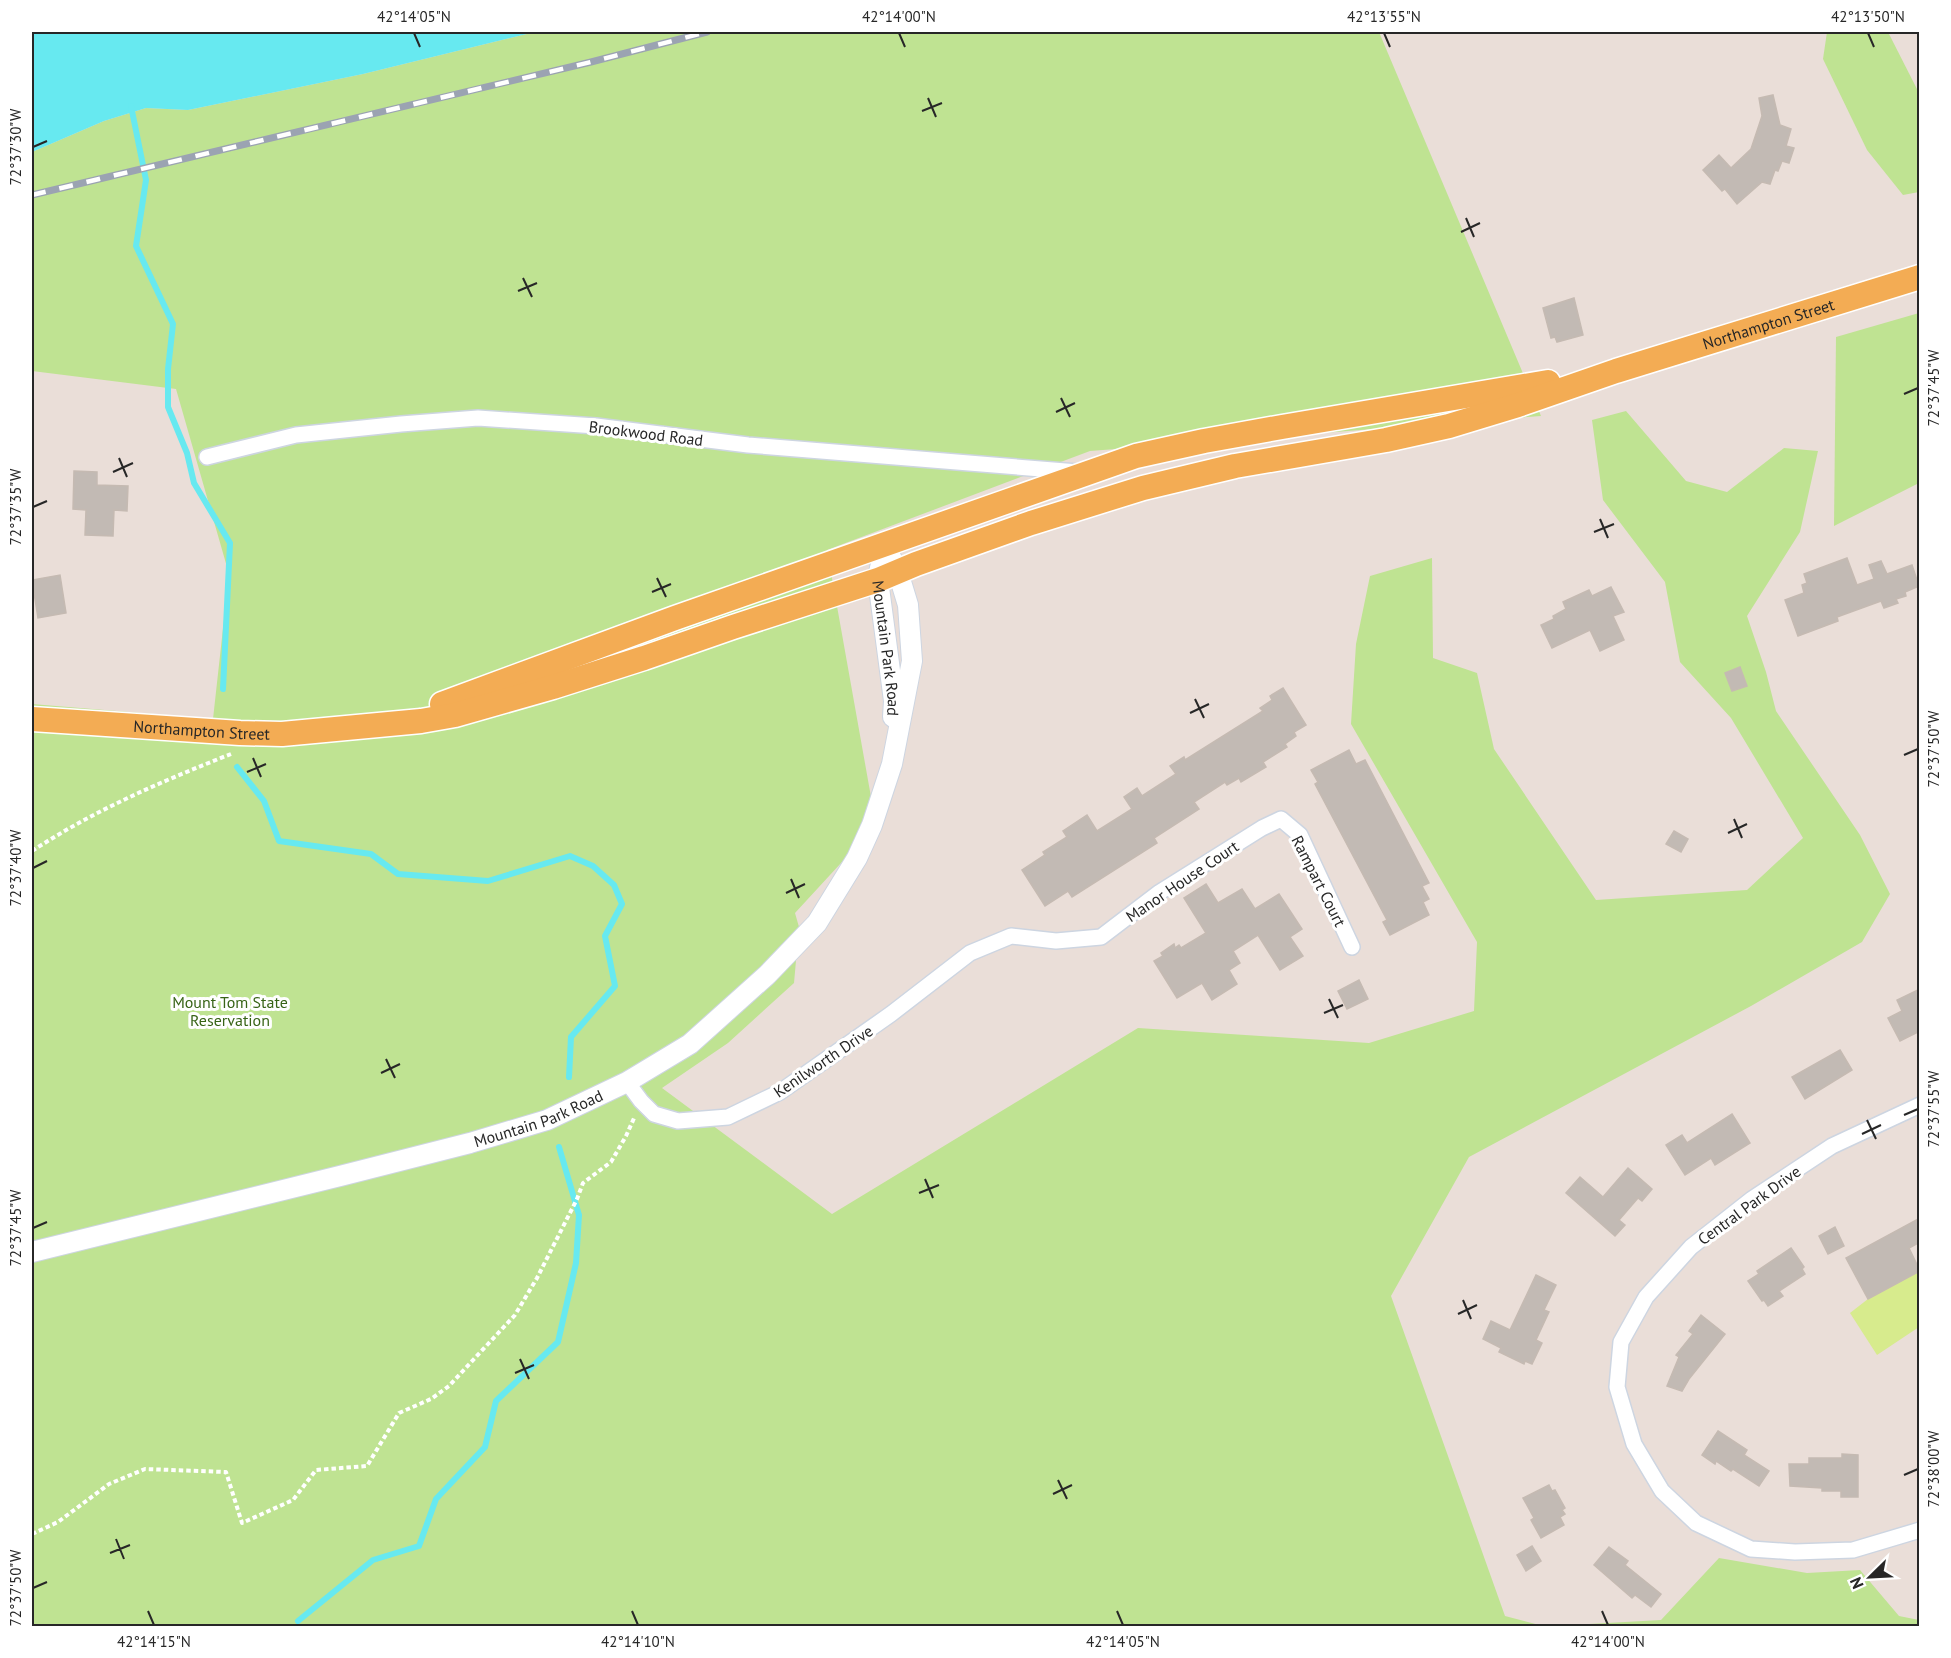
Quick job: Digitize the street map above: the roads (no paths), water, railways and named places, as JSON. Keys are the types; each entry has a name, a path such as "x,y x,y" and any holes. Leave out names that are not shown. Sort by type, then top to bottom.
{"main road":[{"name":"Northampton Street","path":"1616,371 1920,277"},
{"path":"372,726 496,685 675,618 1136,456 1204,441 1616,371"},
{"path":"372,726 421,721 487,707 621,666 888,576 1031,523 1143,488 1235,466 1386,440 1449,426 1616,371"},
{"name":"Northampton Street","path":"32,719 261,734 319,732 372,726"}],"street":[{"name":"Brookwood Road","path":"207,457 296,435 478,418 597,426 748,445 1087,473"},
{"name":"Mountain Park Road","path":"885,544 894,701 892,764"},
{"name":"Mountain Park Road","path":"32,1252 481,1140 547,1120 627,1082 690,1044 767,975 817,923 857,858 886,789 912,661 908,605 888,576"},
{"name":"Manor House Court","path":"1011,936 1056,941 1101,937 1160,892 1262,828 1281,819"},
{"name":"Rampart Court","path":"1281,819 1300,836 1352,947"},
{"name":"Kenilworth Drive","path":"627,1082 654,1114 678,1122 728,1117 780,1092 891,1014 970,953 1011,936"},
{"name":"Central Park Drive","path":"1920,1105 1832,1146 1752,1199 1691,1247 1646,1297 1621,1342 1617,1387 1634,1444 1662,1491 1696,1523 1751,1550 1795,1552 1853,1550 1920,1530"}],"water":[{"path":"32,32 535,32 363,74 188,110 146,108 104,121 32,152"}],"waterway":[{"path":"131,106 146,180 136,246 173,324 168,369 168,407 187,453 194,483 230,543 223,689"},
{"path":"237,767 264,801 279,841 371,854 398,874 488,881 570,856 593,866 614,885 622,904 605,936 615,986 571,1037 569,1077"},
{"path":"298,1621 373,1560 419,1546 436,1499 485,1447 496,1401 558,1342 576,1263 579,1215 559,1147"}],"railway":[{"path":"32,195 591,62 707,32"}],"park label":[{"name":"Mount Tom State Reservation","path":"230,1011"}]}
